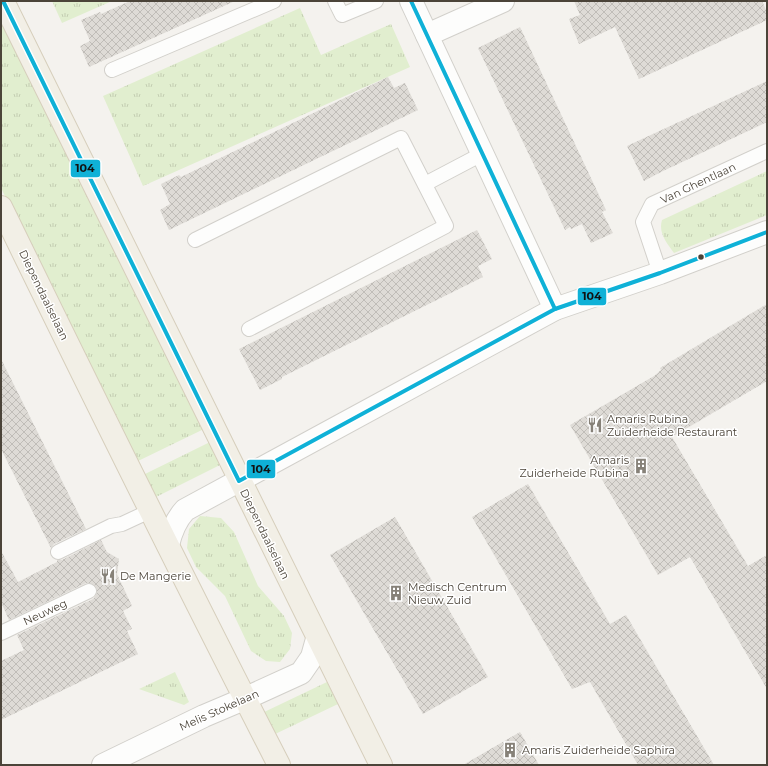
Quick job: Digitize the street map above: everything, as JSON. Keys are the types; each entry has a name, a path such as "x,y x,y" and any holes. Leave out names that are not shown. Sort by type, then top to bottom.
{"main road":[{"name":"Diependaalselaan","path":"2,1 381,765"},
{"name":"Diependaalselaan","path":"1,207 150,512 168,545 244,699 279,765"}],"street":[{"path":"411,1 555,309"},
{"path":"427,35 503,1"},
{"path":"168,545 170,534 174,525 185,510 555,309 660,273 767,232"},
{"name":"Melis Stokelaan","path":"103,765 204,716 301,673 312,657 317,638"}],"lane":[{"path":"112,70 274,1"},
{"path":"335,1 342,15 376,1"},
{"path":"195,240 401,138 446,226 249,330"},
{"name":"Van Ghentlaan","path":"660,273 643,222 652,204 767,151"},
{"path":"424,184 482,154"},
{"path":"58,552 111,526 122,524 150,512"},
{"name":"Neuweg","path":"1,633 89,591"}],"green space":[{"path":"52,1 112,1 62,23"},
{"path":"300,8 321,55 391,24 410,67 143,186 103,96"},
{"path":"1,16 204,429 136,462 1,188"},
{"path":"767,171 767,215 674,253 662,234 662,220"},
{"path":"210,442 222,464 154,498 143,475"},
{"path":"200,516 221,518 234,532 258,586 284,616 292,633 290,649 280,662 266,661 251,651 225,596 196,567 187,548 189,529"},
{"path":"175,672 189,702 184,705 139,689"},
{"path":"327,682 338,704 271,736 260,714"}],"building":[{"path":"130,1 235,1 89,67 80,46 90,41 81,20 100,12 101,14"},
{"path":"574,1 762,1 767,12 767,20 639,79 615,27 579,44 569,19 580,15"},
{"path":"520,27 606,210 602,212 613,233 591,243 582,224 565,230 478,48"},
{"path":"388,77 394,88 405,83 418,110 169,230 160,210 170,204 161,184 179,175 181,177"},
{"path":"767,81 767,122 644,181 627,146"},
{"path":"477,230 492,259 478,266 483,277 282,377 282,379 260,390 239,349"},
{"path":"767,304 767,381 672,437 748,566 767,555 767,689 690,557 658,575 570,425 654,376 661,370 660,368"},
{"path":"1,359 86,529 54,544 51,548 1,449"},
{"path":"528,484 610,624 626,615 714,765 638,765 590,682 572,689 472,517"},
{"name":"Medisch Centrum Nieuw Zuid","path":"395,517 488,677 423,714 330,555"},
{"path":"101,540 107,552 119,559 117,574 132,606 123,611 132,629 127,631 138,654 1,720 1,661 24,650 17,635 93,599 97,591 93,584 86,583 9,620 1,602 1,551 18,582 57,562 57,560 62,560"},
{"name":"Amaris Zuiderheide Saphira","path":"520,732 539,765 463,765"}],"transit line":[{"name":"104","path":"3,1 239,481 555,309 660,273 767,232"},
{"name":"104","path":"411,1 555,309"}],"place":[{"name":"Amaris Rubina Zuiderheide Restaurant","path":"595,425"},
{"name":"Amaris Zuiderheide Rubina","path":"641,466"},
{"name":"De Mangerie","path":"108,576"},
{"name":"Medisch Centrum Nieuw Zuid","path":"396,593"},
{"name":"Amaris Zuiderheide Saphira","path":"510,750"}]}
